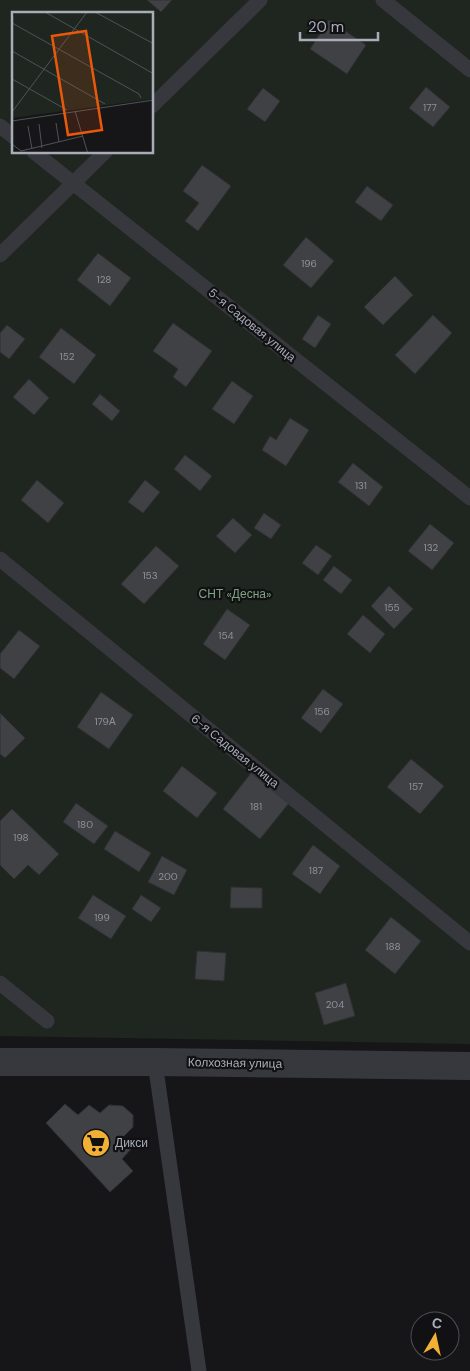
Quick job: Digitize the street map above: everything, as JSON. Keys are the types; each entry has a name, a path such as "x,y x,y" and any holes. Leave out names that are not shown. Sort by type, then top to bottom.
{"street":[{"name":"Колхозная улица","path":"0,1062 470,1066"}],"lane":[{"path":"154,104 260,0"},
{"path":"383,0 470,70"},
{"path":"0,126 12,135"},
{"name":"5-я Садовая улица","path":"37,154 470,498"},
{"path":"0,255 103,154"},
{"name":"6-я Садовая улица","path":"0,559 470,943"},
{"path":"0,983 47,1021"},
{"path":"155,1062 199,1371"}],"green space":[{"name":"СНТ «Десна»","path":"0,0 470,0 470,1044 0,1036"}],"building":[{"path":"147,0 172,0 161,12"},
{"path":"329,20 366,45 347,74 310,49"},
{"path":"426,87 450,107 433,127 409,108"},
{"path":"263,88 280,101 265,122 247,109"},
{"path":"202,165 231,186 198,231 185,221 199,203 183,191"},
{"path":"367,186 393,205 381,221 355,202"},
{"path":"306,237 334,261 311,288 283,265"},
{"path":"98,253 131,278 110,306 77,280"},
{"path":"395,276 413,295 383,325 364,307"},
{"path":"318,315 331,324 315,348 302,339"},
{"path":"433,315 452,333 415,374 395,355"},
{"path":"173,323 212,351 186,387 173,377 178,369 153,351"},
{"path":"7,325 25,339 9,359 0,352 0,333"},
{"path":"61,328 96,355 74,384 39,357"},
{"path":"29,379 49,398 34,415 13,397"},
{"path":"232,381 253,396 234,424 212,409"},
{"path":"100,394 120,411 112,421 92,404"},
{"path":"290,418 309,430 286,466 262,450 270,436 276,440"},
{"path":"185,455 212,476 200,491 174,469"},
{"path":"353,463 383,487 369,506 338,482"},
{"path":"37,480 64,503 48,523 21,500"},
{"path":"145,480 160,492 143,513 128,502"},
{"path":"264,513 281,525 271,539 254,528"},
{"path":"233,518 252,535 235,553 216,536"},
{"path":"430,524 454,543 432,570 408,551"},
{"path":"316,545 332,556 318,575 302,563"},
{"path":"156,546 179,566 144,604 121,584"},
{"path":"334,566 352,580 341,594 323,580"},
{"path":"389,586 413,609 394,629 371,606"},
{"path":"227,609 250,625 225,660 203,644"},
{"path":"363,615 385,634 370,653 347,634"},
{"path":"19,630 40,646 14,679 0,668 0,654"},
{"path":"323,689 343,704 321,733 301,718"},
{"path":"101,692 133,715 109,749 77,727"},
{"path":"0,713 25,738 5,758 0,754"},
{"path":"411,759 444,786 420,814 387,787"},
{"path":"182,766 217,793 197,818 163,791"},
{"path":"251,773 289,803 260,839 223,809"},
{"path":"76,803 108,826 94,844 63,822"},
{"path":"12,809 59,854 39,875 28,865 14,879 0,865 0,821"},
{"path":"115,831 151,853 139,872 104,849"},
{"path":"313,845 340,866 320,894 292,874"},
{"path":"162,856 187,870 174,895 148,882"},
{"path":"231,887 262,888 262,908 230,908"},
{"path":"93,895 126,916 111,939 78,918"},
{"path":"141,895 161,908 151,922 132,909"},
{"path":"391,917 421,941 395,974 365,950"},
{"path":"197,951 226,953 224,981 195,979"},
{"path":"346,983 355,1016 324,1025 315,993"},
{"name":"Дикси","path":"65,1104 78,1115 89,1105 100,1113 109,1105 123,1106 133,1115 133,1127 122,1138 132,1148 122,1159 133,1171 110,1192 46,1123"}],"place":[{"name":"Дикси","path":"96,1143"}]}
